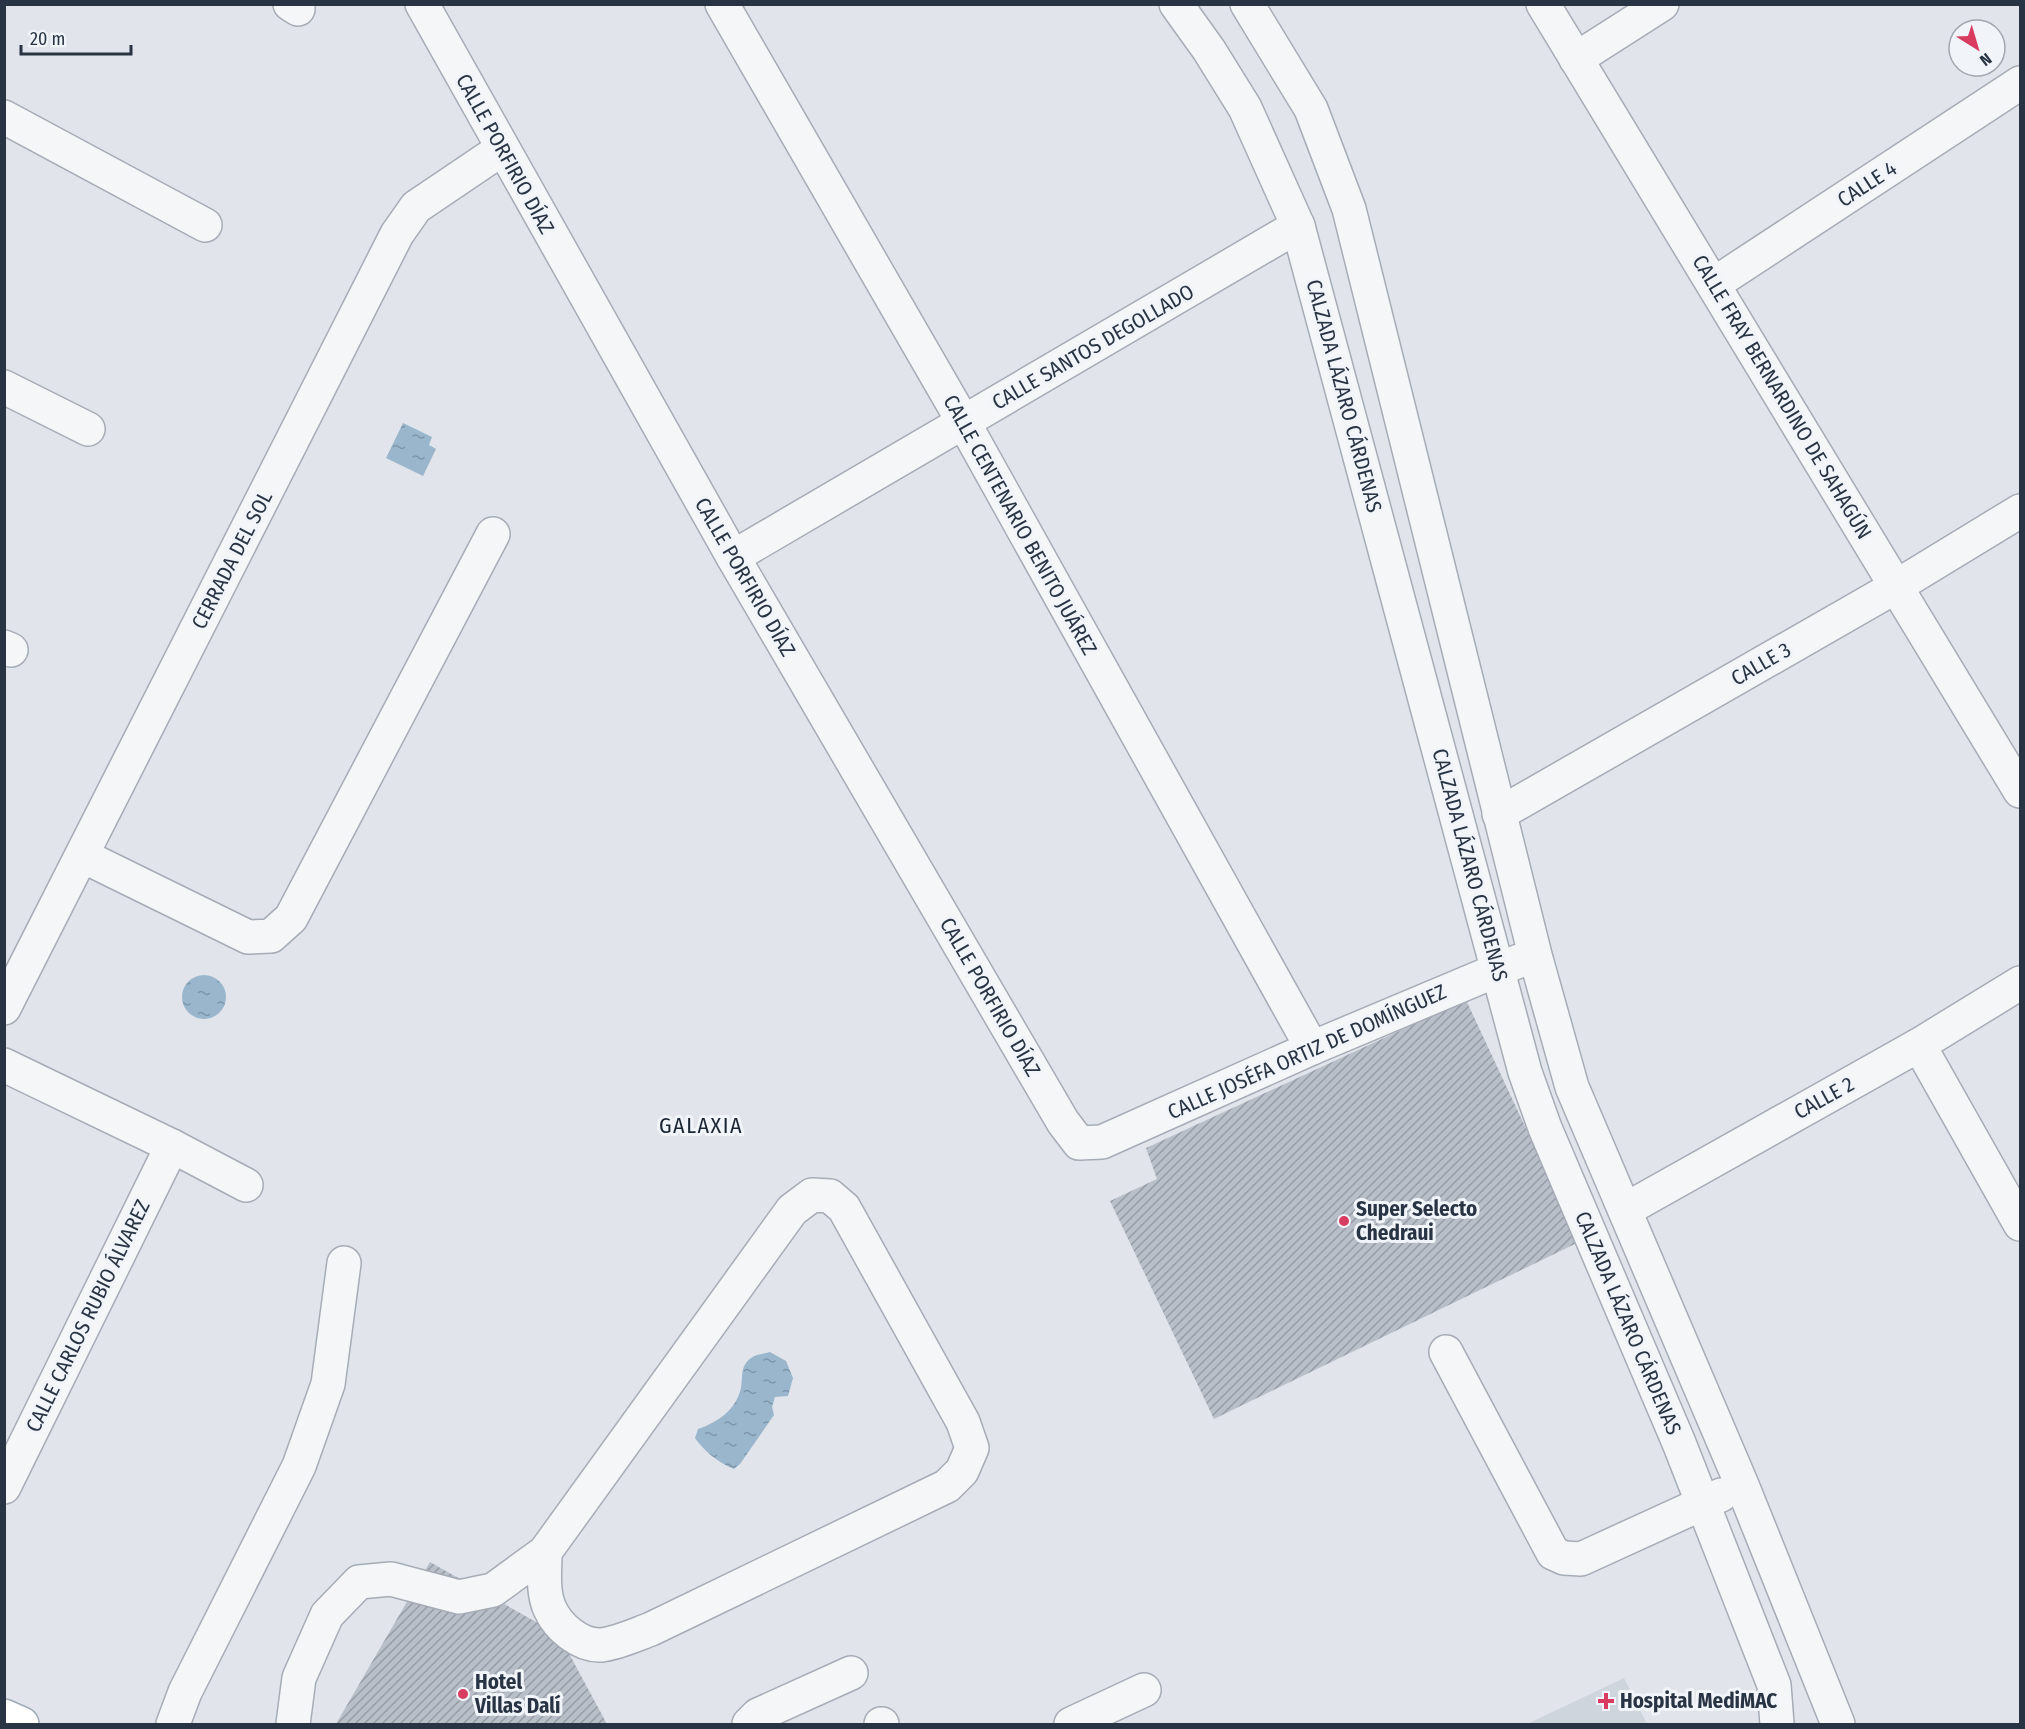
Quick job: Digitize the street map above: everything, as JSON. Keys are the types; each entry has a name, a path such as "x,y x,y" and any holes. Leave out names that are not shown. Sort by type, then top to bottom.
{"main road":[{"path":"4,1716 22,1725"}],"street":[{"name":"CALLE PORFIRIO DÍAZ","path":"422,4 733,557 1063,1122 1079,1143"},
{"name":"CALLE CENTENARIO BENITO JUÁREZ","path":"722,4 964,423 1312,1048"},
{"name":"CALZADA LÁZARO CÁRDENAS","path":"1176,4 1209,50 1245,108 1298,226 1525,1072 1545,1128 1702,1504 1774,1685 1777,1725"},
{"name":"CALZADA LÁZARO CÁRDENAS","path":"1247,4 1311,109 1348,209 1534,955 1572,1087 1742,1485 1838,1725"},
{"name":"CALLE FRAY BERNARDINO DE SAHAGÚN","path":"1543,4 2020,790"},
{"path":"1576,59 1662,4"},
{"name":"CALLE 4","path":"1714,284 2020,83"},
{"path":"4,117 204,225"},
{"name":"CERRADA DEL SOL","path":"4,1008 397,234 416,207 502,149"},
{"name":"CALLE SANTOS DEGOLLADO","path":"733,557 1298,226"},
{"path":"4,387 88,429"},
{"name":"CALLE 3","path":"1499,814 1897,586 2020,511"},
{"path":"83,856 248,937 271,936 291,918 493,534"},
{"name":"CALLE JOSÉFA ORTIZ DE DOMÍNGUEZ","path":"1079,1143 1102,1142 1312,1048 1534,955"},
{"name":"CALLE 2","path":"1625,1210 1918,1045 2020,983"},
{"path":"1918,1045 2020,1224"},
{"path":"4,1065 172,1146 246,1185"},
{"name":"CALLE CARLOS RUBIO ÁLVAREZ","path":"4,1487 172,1146"},
{"path":"293,1725 299,1678 327,1615 358,1582 391,1579 459,1597 493,1590 545,1552 792,1210 812,1195 830,1196 844,1208 963,1422 972,1448 962,1471 947,1486 661,1624 620,1641 599,1645 578,1641 550,1609 545,1587 545,1552"},
{"path":"173,1725 185,1692 299,1466 328,1384 344,1263"},
{"path":"1446,1352 1553,1553 1564,1558 1581,1560 1742,1485"},
{"path":"749,1725 758,1715 851,1673"},
{"path":"1071,1725 1144,1690"}],"shaded area":[{"name":"Hospital MediMAC","path":"1624,1678 1647,1724 1527,1724"}],"water":[{"path":"403,423 432,437 429,445 436,449 423,476 386,458"},
{"path":"204,975 220,981 226,997 220,1013 204,1019 188,1013 182,997 188,981"},
{"path":"770,1352 786,1361 793,1378 788,1396 775,1397 772,1407 774,1415 740,1464 734,1469 712,1456 695,1438 698,1429 719,1419 735,1403 739,1396 747,1361"}],"building":[{"name":"Super Selecto Chedraui","path":"1466,1000 1579,1242 1214,1419 1110,1201 1157,1179 1146,1148"},
{"path":"430,1562 559,1635 607,1724 336,1724"}],"place":[{"name":"Super Selecto Chedraui","path":"1344,1221"},
{"name":"Hotel Villas Dalí","path":"463,1694"},
{"name":"Hospital MediMAC","path":"1606,1701"}],"district":[{"name":"GALAXIA","path":"701,1125"}]}
